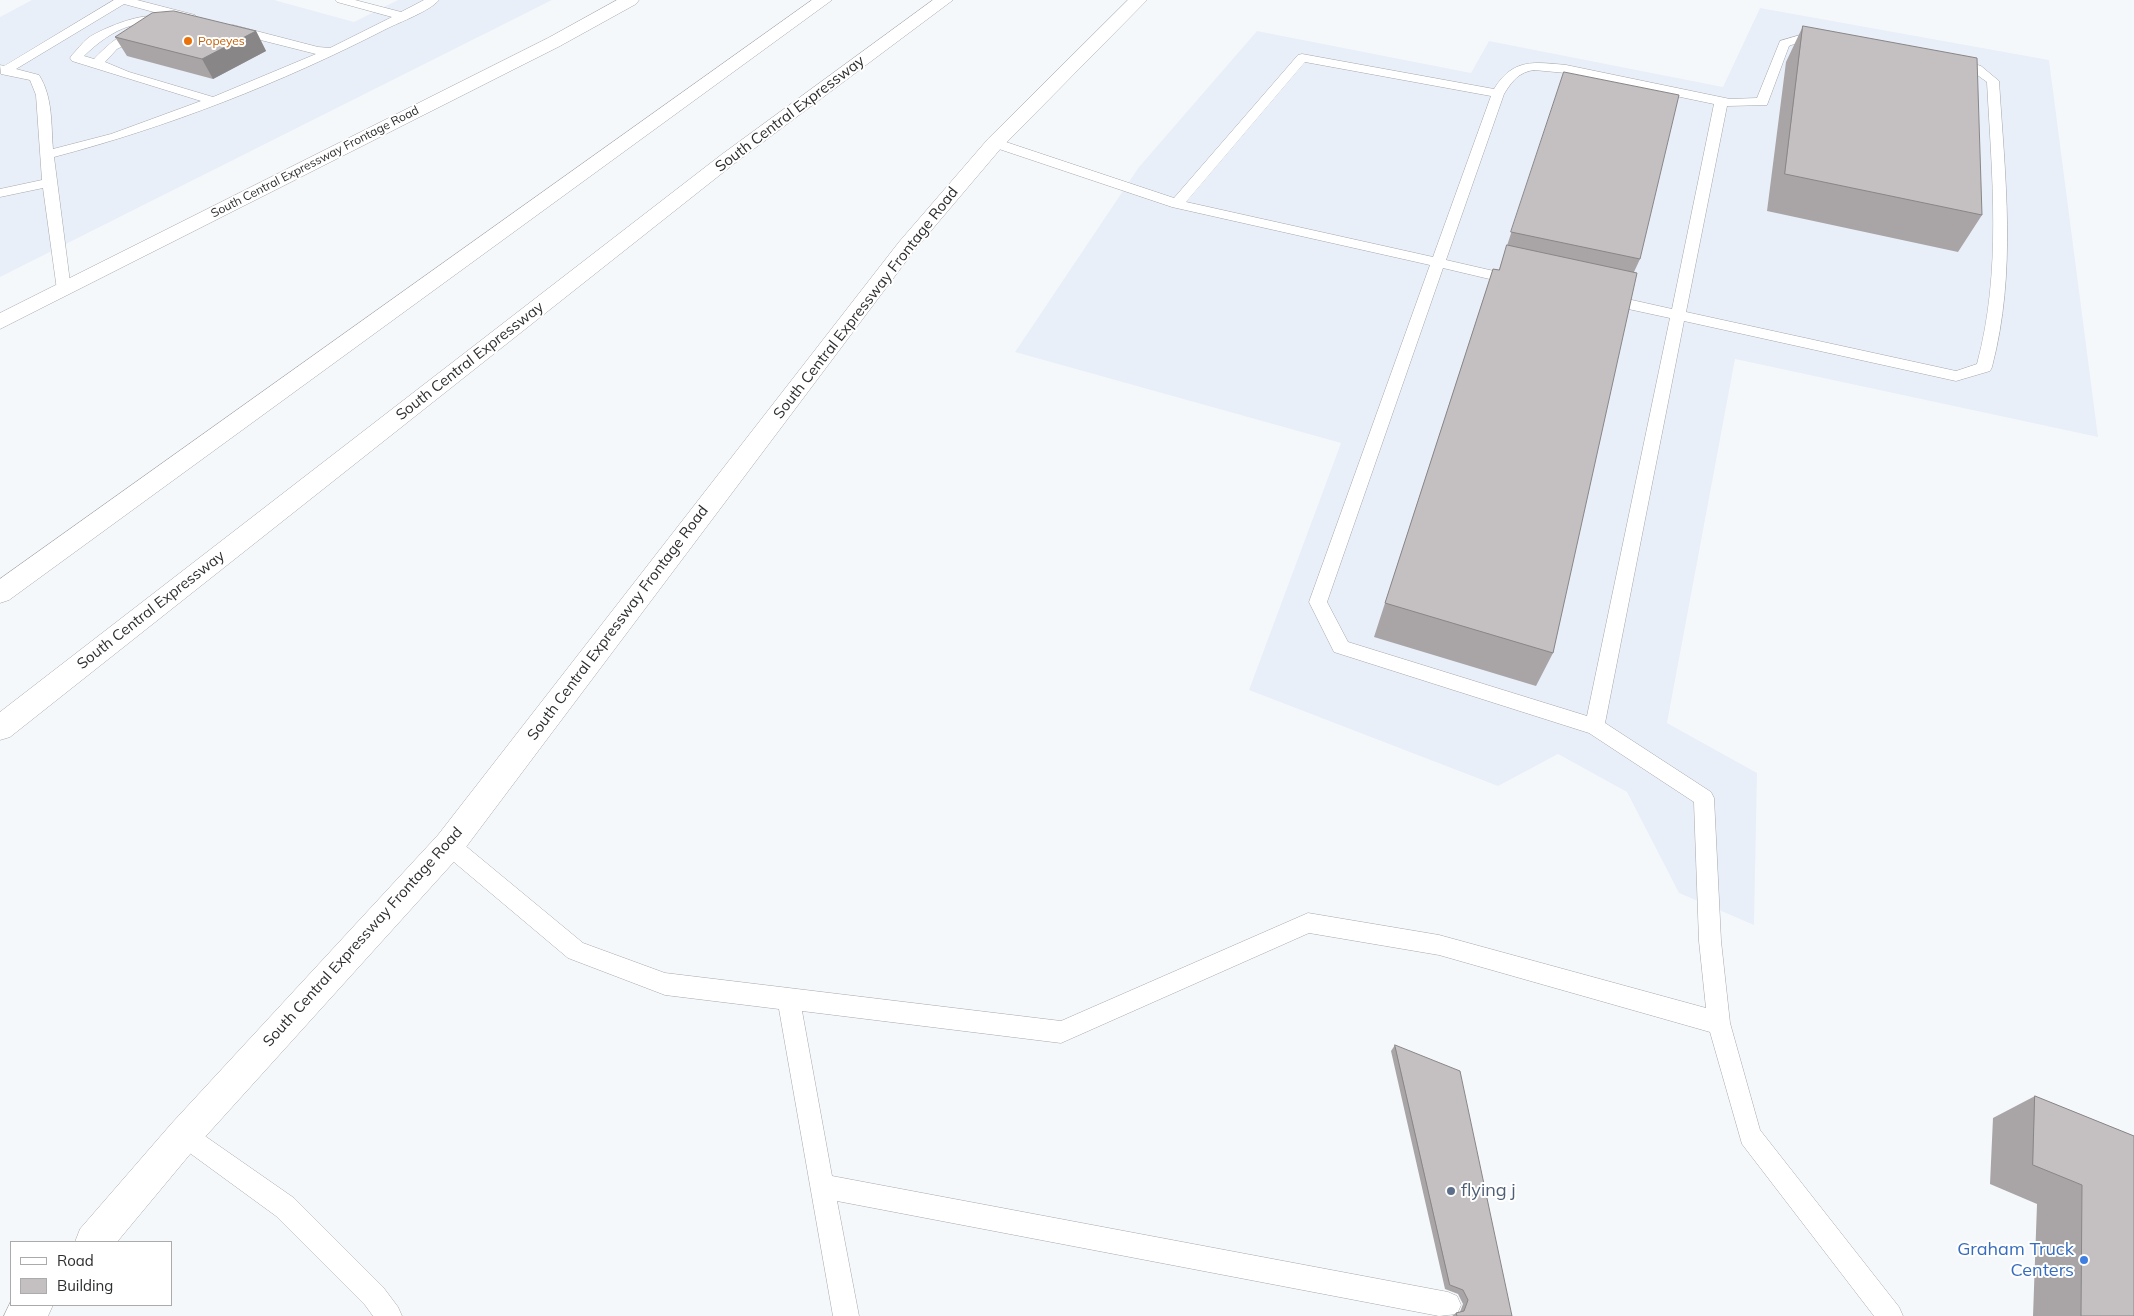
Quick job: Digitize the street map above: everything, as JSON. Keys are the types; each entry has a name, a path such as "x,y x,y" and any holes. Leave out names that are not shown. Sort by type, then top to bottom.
{"main road":[{"name":"South Central Expressway Frontage Road","path":"0,322 554,42 630,0"},
{"path":"0,593 824,0"},
{"name":"South Central Expressway","path":"0,728 720,165 944,0"},
{"name":"South Central Expressway Frontage Road","path":"94,1241 184,1135 449,845 906,247 994,142 1138,0"},
{"path":"23,1316 33,1306"}],"lane":[{"path":"3,70 122,0 206,22"},
{"path":"341,0 403,16"},
{"path":"48,155 116,138 213,101 332,52 434,0"},
{"path":"206,22 163,20 127,23 92,41 76,58 97,63 111,70 191,92 213,101"},
{"path":"97,63 113,46 145,31 206,22"},
{"path":"223,26 318,51 332,52"},
{"path":"1836,39 1812,35 1784,44 1762,102 1721,102 1566,69 1545,67 1520,68 1506,77 1498,94 1440,263 1318,602 1341,647 1595,727 1704,798 1710,941 1719,1023 1750,1136 1890,1316"},
{"path":"1177,204 1302,58 1498,94"},
{"path":"1593,297 1956,376 1984,367 1992,341 2001,269 1993,81 1977,69 1945,60"},
{"path":"3,70 35,78 42,95 49,183 64,290"},
{"path":"1595,727 1721,102"},
{"path":"994,142 1177,204 1526,282"},
{"path":"0,193 49,183"},
{"path":"449,845 576,951 664,984 1061,1032 1308,923 1439,945 1719,1023"},
{"path":"788,999 846,1316"},
{"path":"184,1135 285,1207 374,1296 389,1316"},
{"path":"822,1186 1448,1305"}],"shaded area":[{"path":"32,0 274,0 354,22 398,0 552,0 0,277 0,17"},
{"path":"1760,8 2049,60 2098,437 1735,359 1667,723 1757,773 1754,925 1679,893 1627,792 1558,754 1498,786 1249,690 1341,443 1015,352 1139,167 1257,31 1471,73 1489,41 1723,87"}],"building":[{"path":"174,11 256,31 202,59 115,37 152,13"},
{"path":"1803,26 1977,58 1982,215 1785,174"},
{"path":"1564,72 1679,95 1640,259 1511,232"},
{"path":"1507,245 1637,273 1553,653 1385,603 1493,269 1499,270"},
{"name":"flying j","path":"1395,1045 1460,1071 1512,1316 1457,1316 1456,1313 1464,1311 1468,1300 1463,1290 1450,1285"},
{"path":"2035,1096 2134,1136 2134,1316 2081,1316 2082,1185 2033,1165"}],"place":[{"name":"Popeyes","path":"188,41"},
{"name":"flying j","path":"1451,1191"},
{"name":"Graham Truck Centers","path":"2084,1260"}]}
